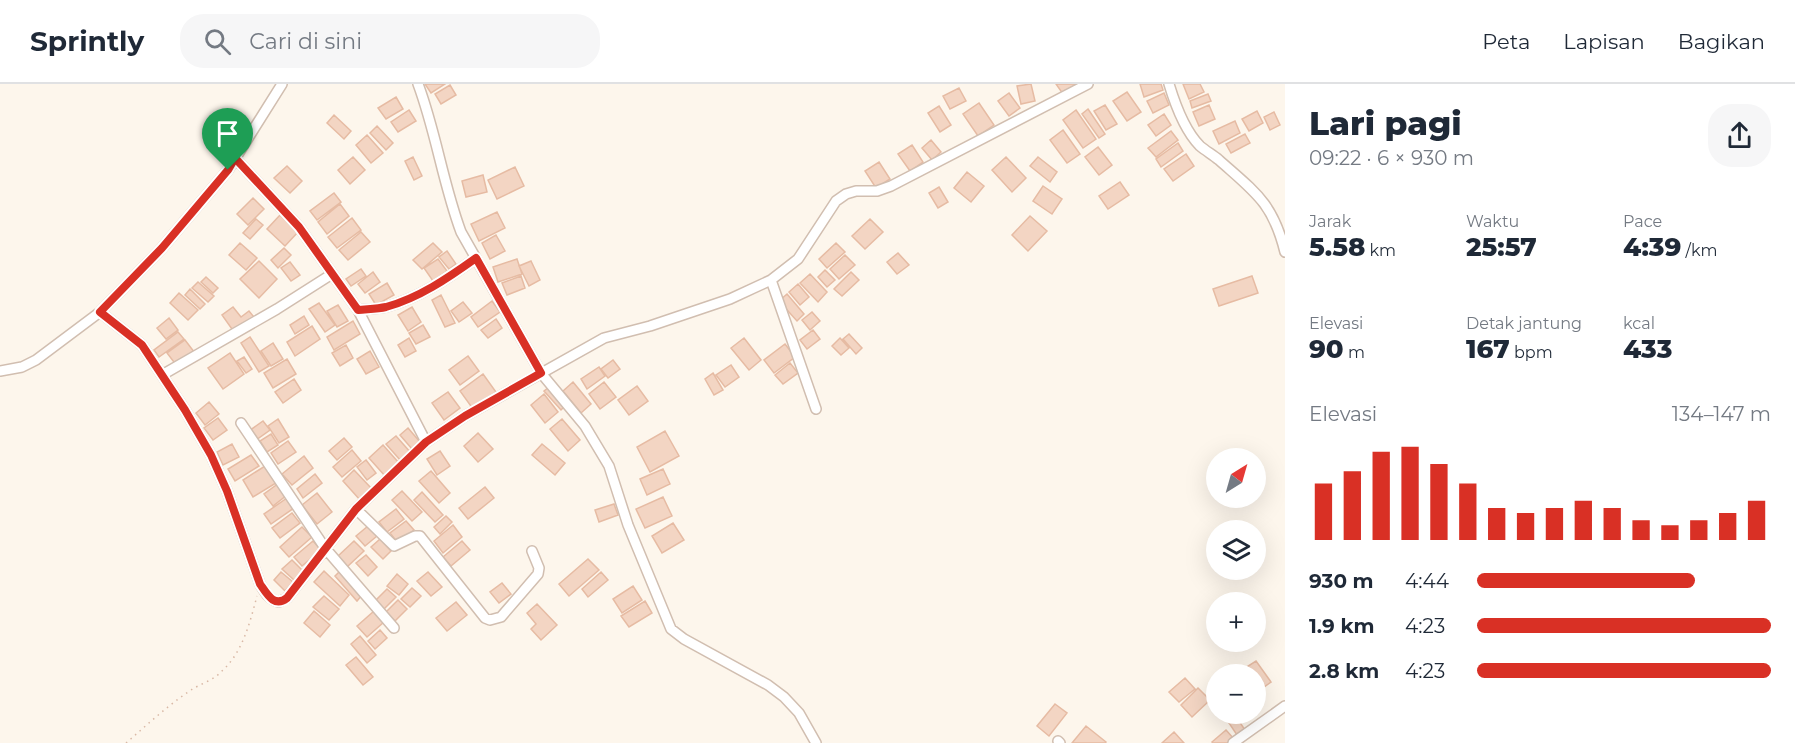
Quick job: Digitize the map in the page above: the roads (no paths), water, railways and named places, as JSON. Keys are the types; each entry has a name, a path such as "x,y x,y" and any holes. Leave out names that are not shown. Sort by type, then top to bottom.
{"street":[{"path":"0,371 22,367 36,360 100,312 162,248 228,170 282,84"},
{"path":"418,84 428,111 451,207 461,232 541,373 585,426 609,466 628,525 671,628 684,639 768,685 784,697 799,713 816,743"},
{"path":"100,312 142,345 185,410 211,455 240,523 260,584 273,601 283,601 356,509 426,442 465,416 604,338 650,326 730,298 771,280 798,259 836,201 846,194 856,191 877,191 891,186 1088,84"},
{"path":"1169,84 1173,98 1190,132 1200,146 1258,194 1279,228 1285,252"},
{"path":"235,158 299,227 358,310 426,442"},
{"path":"358,310 385,307 419,294 476,258"},
{"path":"162,375 277,309 332,274"},
{"path":"771,280 816,409"},
{"path":"241,423 325,548 394,628"},
{"path":"356,509 394,546 420,536 485,618 490,620 501,617 538,574 539,568 532,552"},
{"path":"1233,743 1285,706"}]}
